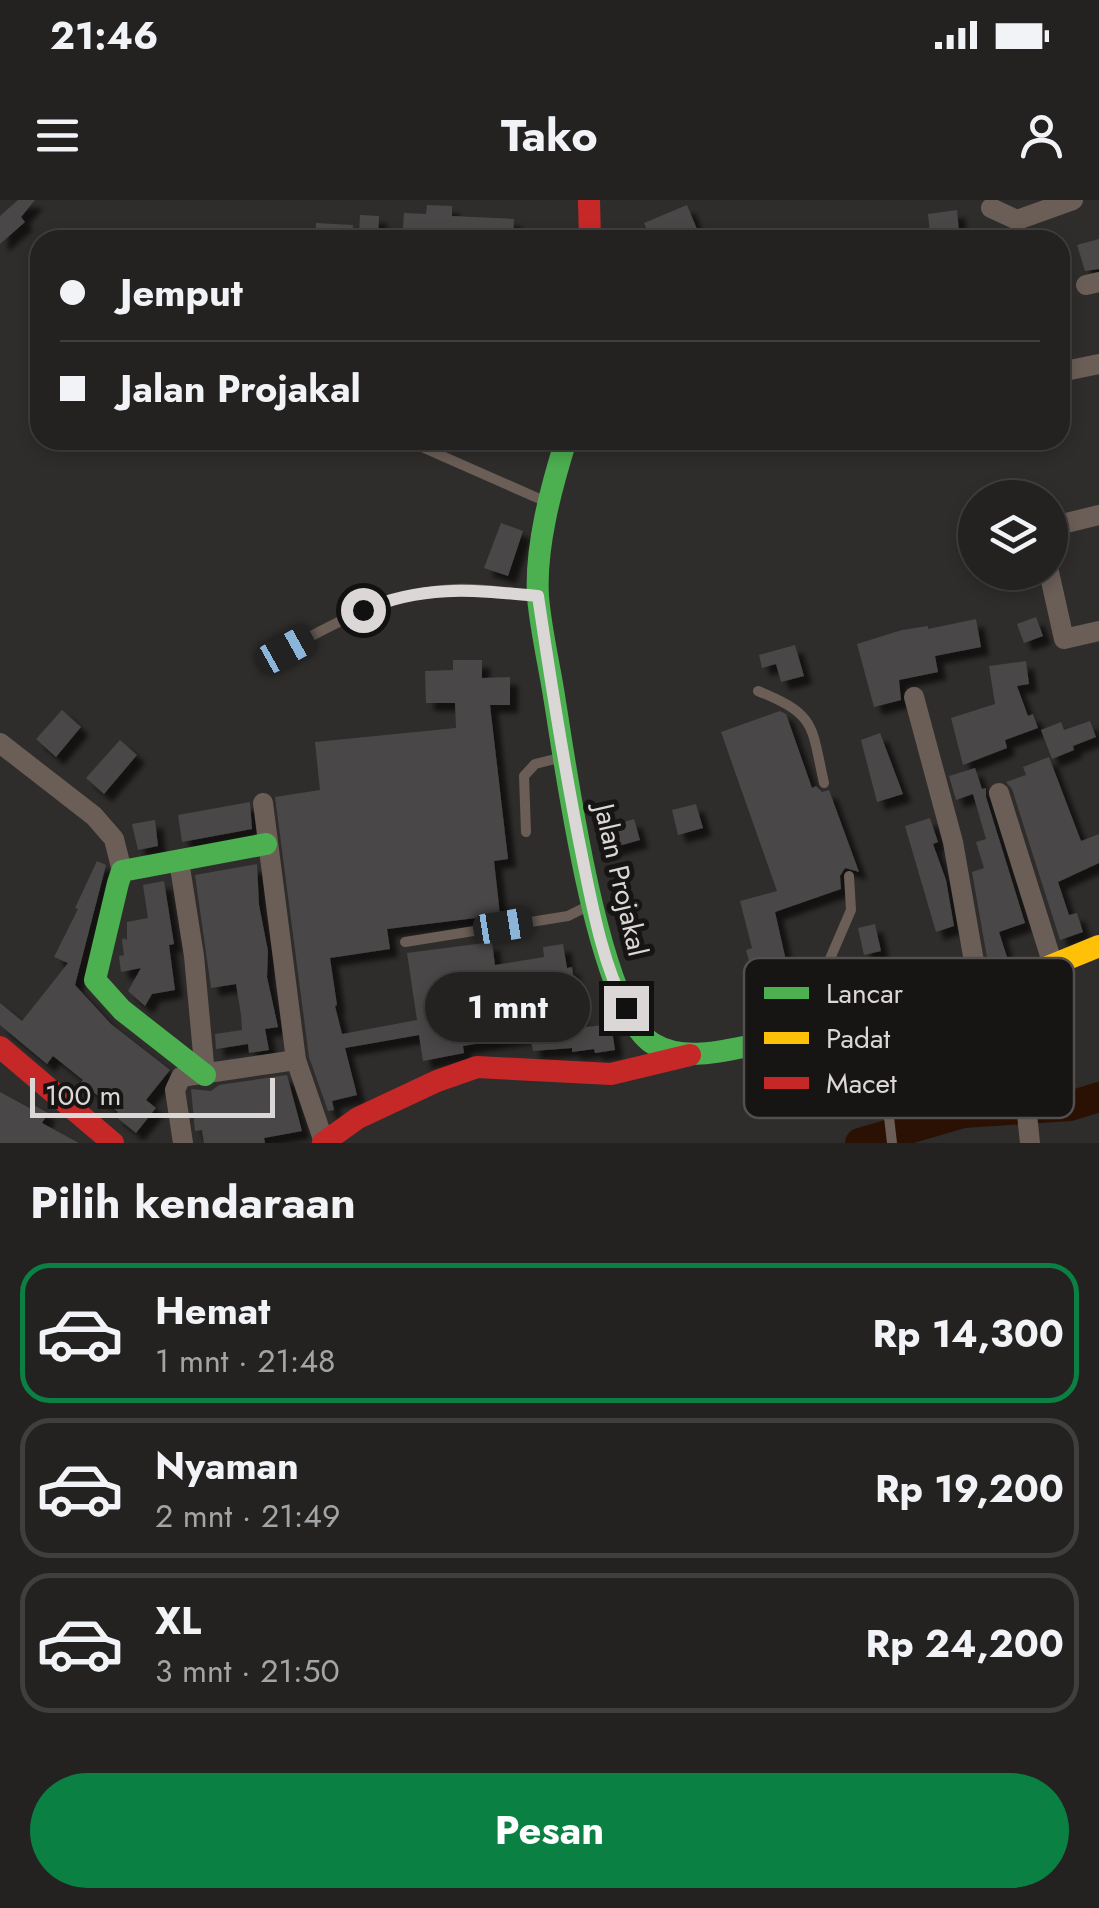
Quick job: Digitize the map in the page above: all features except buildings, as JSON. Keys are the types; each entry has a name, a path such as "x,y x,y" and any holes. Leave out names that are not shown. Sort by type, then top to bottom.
{"main road":[{"path":"589,200 590,230"},
{"name":"Jalan Projakal","path":"563,450 547,502 538,596 592,904 617,990 636,1026 652,1044 690,1055"},
{"path":"205,1076 122,1010 94,980 122,871 266,844"},
{"path":"1070,958 1099,946"},
{"path":"0,1047 113,1143"},
{"path":"323,1143 358,1118 477,1067 612,1074 744,1047"}],"street":[{"path":"991,208 1017,220 1073,200"},
{"path":"1070,370 1099,364"},
{"path":"1068,523 1099,515"},
{"path":"1052,590 1064,639 1099,632"},
{"path":"914,697 953,842 973,958"},
{"path":"0,743 94,816 114,840 122,871"},
{"path":"1000,793 1051,958"},
{"path":"264,804 296,1060 323,1143"},
{"path":"178,861 194,956 205,1076"},
{"path":"183,1143 177,1082 182,1077 296,1060"},
{"path":"1028,1118 1030,1143"}],"lane":[{"path":"429,450 547,502"},
{"path":"286,650 335,622 391,598 456,588 538,596"},
{"path":"758,691 794,706 805,716 812,728 824,783"},
{"path":"526,832 524,776 535,764 564,757"},
{"path":"830,958 852,910 849,876"},
{"path":"405,942 568,916 592,904"},
{"path":"889,1118 892,1143"}],"waterway":[{"path":"1074,1105 1099,1097"},
{"path":"860,1143 946,1118"}],"traffic: fast":[{"path":"563,450 542,538 538,597 576,830 600,937 633,1021 652,1043 693,1054 744,1047"},
{"path":"205,1075 122,1010 95,980 118,883 122,871 266,844"}],"traffic: slow":[{"path":"1070,958 1099,946"}],"traffic: jam":[{"path":"589,200 590,230"},
{"path":"0,1047 113,1143"},
{"path":"323,1143 358,1118 477,1067 611,1074 690,1055"}],"route":[{"path":"363,610 391,598 456,588 538,596 568,787 592,904 626,1008"}]}
